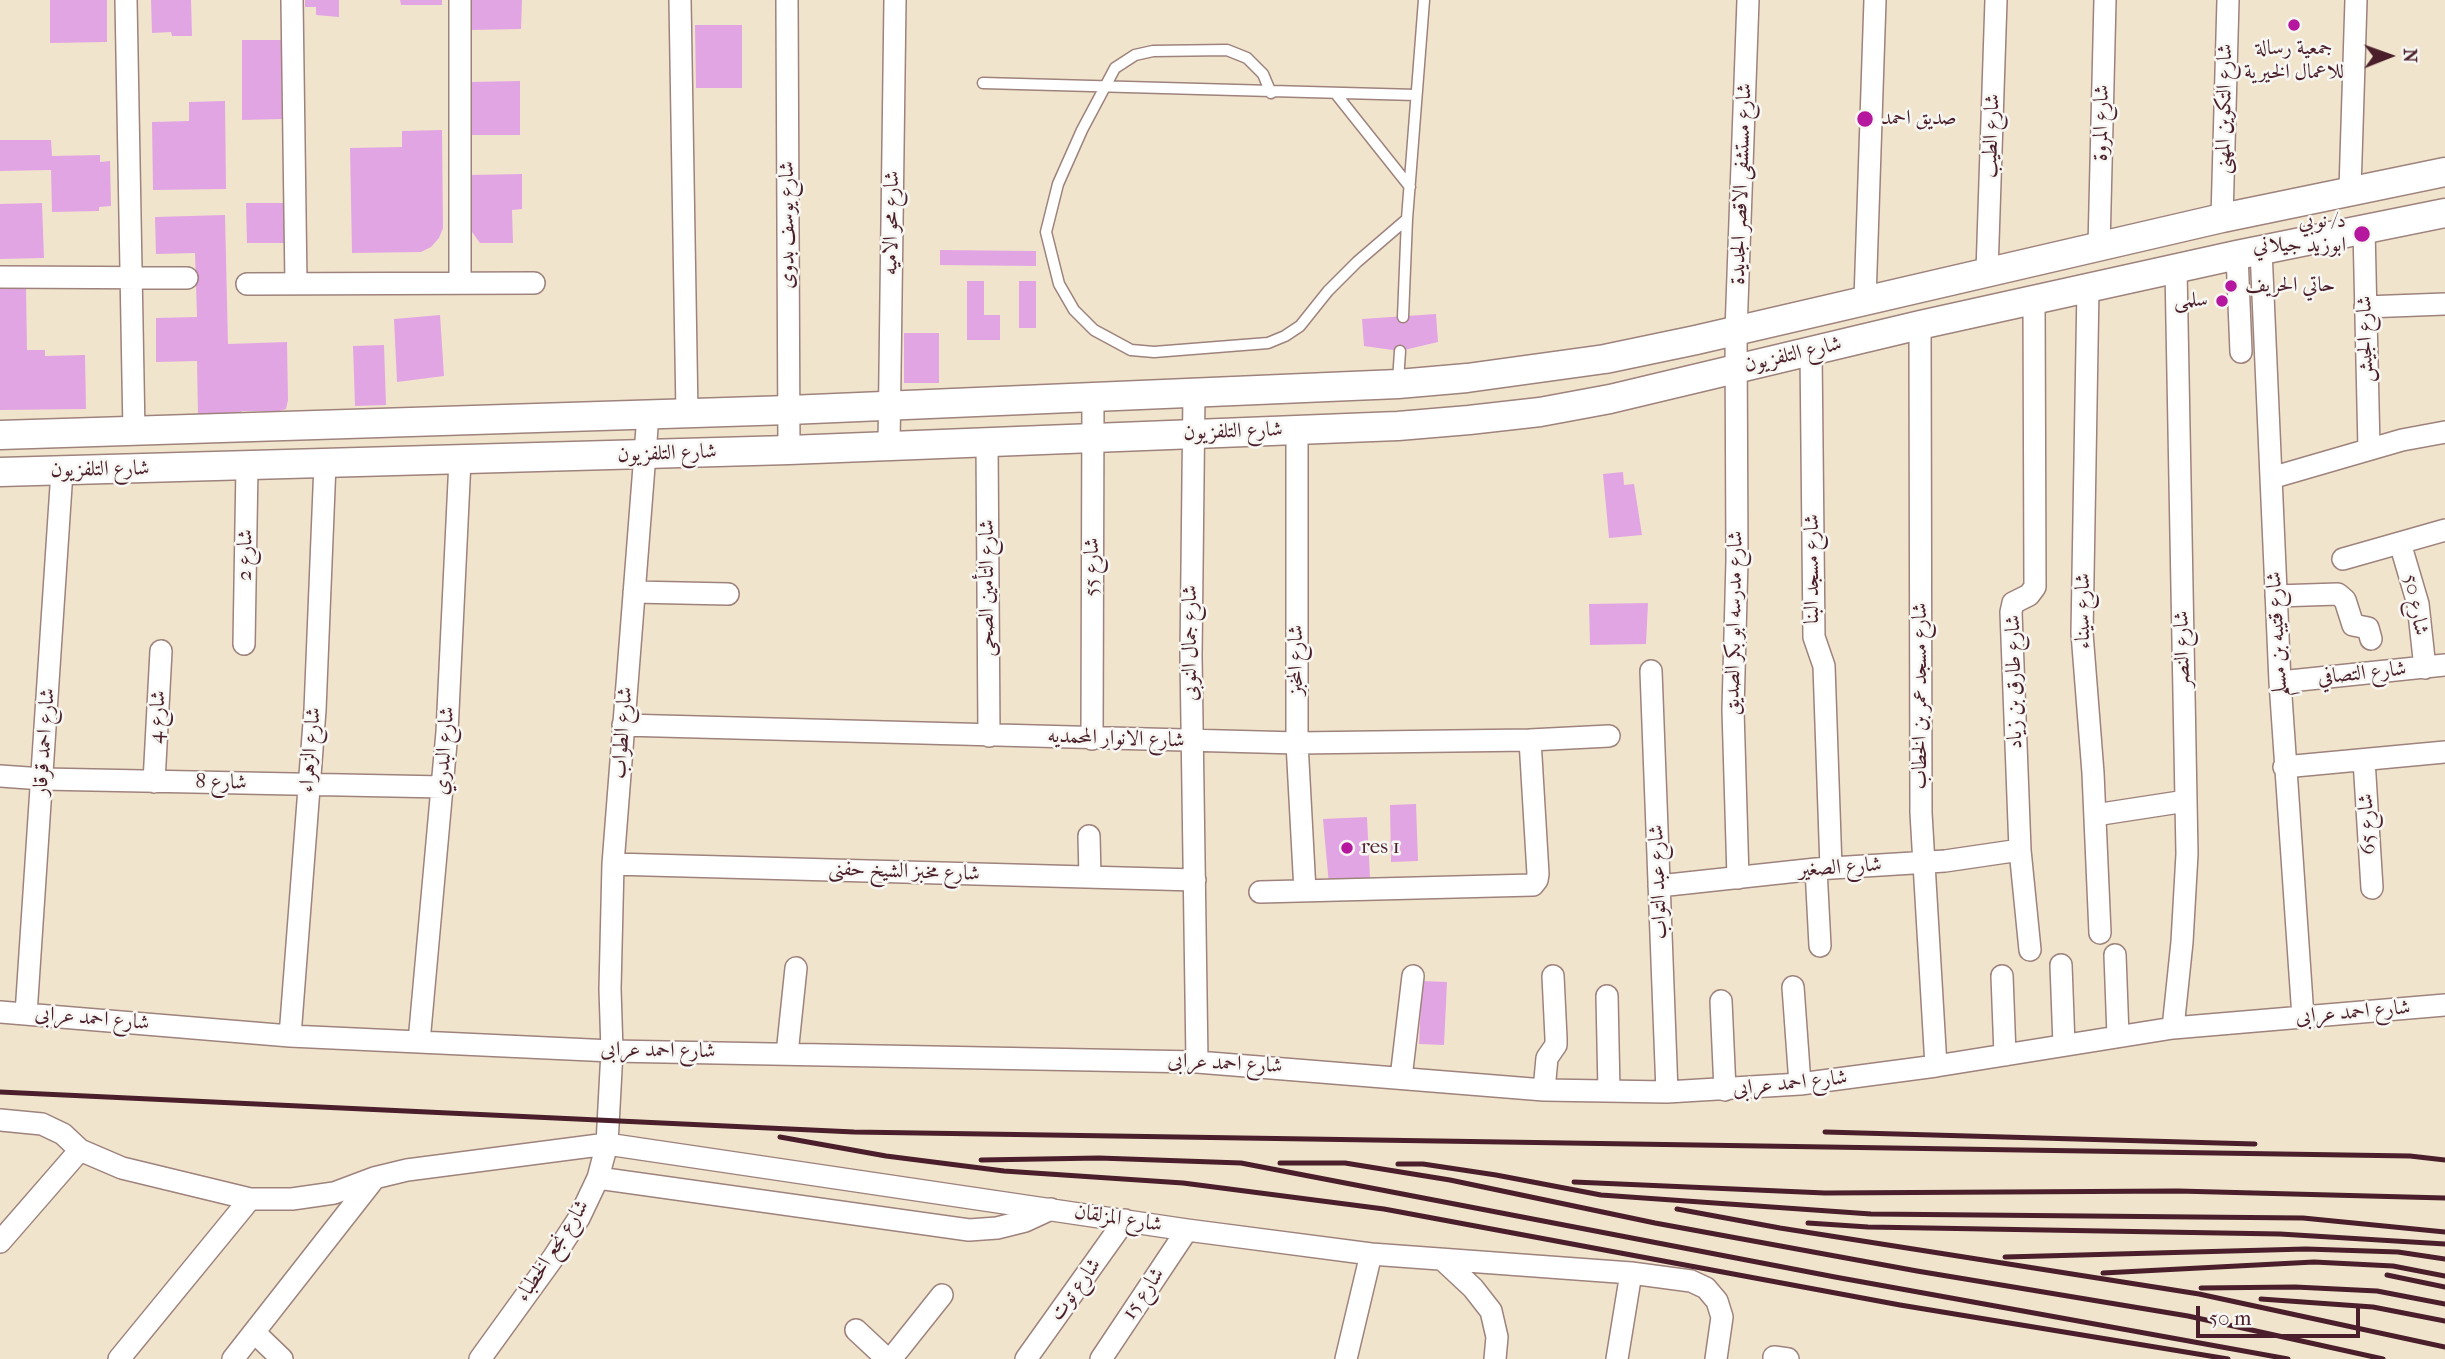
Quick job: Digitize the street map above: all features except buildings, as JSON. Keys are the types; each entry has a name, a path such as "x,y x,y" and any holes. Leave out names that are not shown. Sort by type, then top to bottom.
{"main road":[{"name":"شارع التلفزيون","path":"0,435 789,410 1398,384 1509,373 1591,361 1736,331 2222,218 2445,172"},
{"name":"شارع التلفزيون","path":"0,472 789,450 1398,426 1540,412 1622,397 1920,325 2176,268 2445,213"},
{"path":"1778,320 1780,358"},
{"path":"1398,384 1398,426"}],"street":[{"path":"126,0 134,432"},
{"path":"292,0 296,284"},
{"path":"460,0 460,283"},
{"path":"680,0 687,414"},
{"name":"شارع يوسف بدوى","path":"787,0 789,450"},
{"name":"شارع محو الاميه","path":"889,445 895,0"},
{"name":"شارع مستشفى الاقصر الجديدة","path":"1737,369 1736,331 1748,0"},
{"path":"1865,300 1875,0"},
{"name":"شارع الطيب","path":"1987,272 1996,0"},
{"name":"شارع المروة","path":"2099,247 2105,0"},
{"name":"شارع التكوين المهنى","path":"2222,218 2228,0"},
{"path":"2350,190 2356,0"},
{"name":"شارع الجيش","path":"2364,229 2369,449"},
{"path":"2241,352 2249,253"},
{"name":"شارع قتيبه بن مسلم","path":"2249,253 2271,478 2284,766 2303,1017"},
{"name":"شارع النصر","path":"2173,1028 2185,899 2186,801 2176,268"},
{"path":"0,277 187,278"},
{"path":"247,284 534,283"},
{"name":"شارع سيناء","path":"2088,288 2082,633 2100,933"},
{"name":"شارع طارق بن زياد","path":"2029,950 2020,850 2011,612 2013,603 2029,595 2035,587 2034,300"},
{"path":"2365,307 2445,304"},
{"name":"شارع مسجد عمر بن الخطاب","path":"1920,325 1920,754 1936,1066"},
{"name":"شارع مسجد البنا","path":"1811,351 1814,636 1824,666 1824,869 1820,946"},
{"name":"شارع مدرسه ابو بكر الصديق","path":"1737,369 1737,559 1733,710 1738,878"},
{"name":"شارع جمال النوبى","path":"1194,392 1192,742 1197,1062"},
{"name":"شارع 55","path":"1092,739 1093,396"},
{"name":"شارع الطواب","path":"612,1051 610,976 613,864 648,415"},
{"name":"شارع المخبز","path":"1297,429 1297,743 1305,891"},
{"path":"2271,478 2402,440 2445,432"},
{"name":"شارع التأمين الصحى","path":"986,441 989,736"},
{"name":"شارع البدري","path":"419,1042 443,788 460,460"},
{"name":"شارع الزهراء","path":"290,1036 319,634 325,464"},
{"name":"شارع 2","path":"244,644 247,466"},
{"name":"شارع احمد قرقار","path":"26,1014 62,471"},
{"path":"2343,559 2445,530"},
{"name":"شارع 50","path":"2400,543 2435,667"},
{"path":"634,592 728,594"},
{"path":"2276,596 2338,594 2344,600 2353,625 2368,628 2371,639"},
{"name":"شارع 4","path":"154,782 162,651"},
{"name":"شارع التصافي","path":"2280,682 2435,667"},
{"name":"شارع عبد التواب","path":"1651,671 1668,1092"},
{"name":"شارع الانوار المحمديه","path":"623,725 1192,742 1530,740 1609,736"},
{"path":"1260,892 1533,886 1538,874 1530,740"},
{"path":"2284,766 2445,752"},
{"name":"شارع 65","path":"2364,760 2372,888"},
{"name":"شارع 8","path":"0,776 443,788"},
{"path":"2095,815 2186,801"},
{"path":"1089,836 1090,877"},
{"name":"شارع الصغير","path":"1659,886 1824,869 1967,859 2020,850"},
{"name":"شارع مخبز الشيخ حفنى","path":"613,864 1195,880"},
{"path":"2115,955 2118,1036"},
{"path":"2061,965 2064,1045"},
{"path":"787,1054 796,968"},
{"path":"1401,1078 1413,975"},
{"path":"1544,1090 1547,1058 1556,1045 1553,976"},
{"path":"2001,976 2005,1055"},
{"path":"1793,987 1800,1084"},
{"path":"1607,996 1609,1091"},
{"path":"1721,1001 1726,1090"},
{"name":"شارع احمد عرابى","path":"0,1012 290,1036 612,1051 1197,1062 1544,1090 1668,1092 1800,1084 1936,1066 2173,1028 2445,1005"},
{"name":"شارع نجع الخطباء","path":"481,1359 553,1258 579,1217 598,1178 607,1144 612,1051"},
{"name":"شارع المزلقان","path":"0,1120 42,1124 63,1134 80,1150 122,1168 250,1199 292,1199 334,1193 374,1178 407,1170 607,1144 1188,1230 1371,1254 1631,1273 1691,1281 1706,1288 1717,1301 1722,1317 1716,1359"},
{"path":"0,1242 80,1150"},
{"path":"233,1359 374,1178"},
{"path":"598,1178 969,1230 997,1228 1025,1221 1051,1209"},
{"path":"119,1359 250,1199"},
{"name":"شارع توت","path":"1026,1359 1125,1220"},
{"name":"شارع 15","path":"1104,1358 1188,1230"},
{"path":"1346,1359 1371,1254"},
{"path":"1443,1260 1474,1288 1491,1311 1497,1337 1495,1359"},
{"path":"1617,1359 1631,1273"},
{"path":"856,1330 889,1359 942,1295"},
{"path":"254,1332 282,1359"}],"lane":[{"path":"1403,317 1407,219 1424,0"},
{"path":"1271,93 1263,74 1247,58 1227,50 1153,51 1135,55 1115,68 1082,130 1058,184 1046,232 1059,284 1074,310 1094,330 1131,350 1154,352 1268,343 1300,326 1328,291 1407,219"},
{"path":"983,83 1416,95"},
{"path":"1336,94 1410,187"},
{"path":"1398,384 1400,351"}],"railway":[{"path":"0,1092 854,1132 2410,1156 2445,1160"},
{"path":"1825,1132 2255,1144"},
{"path":"780,1137 886,1156 1004,1171 1183,1183 1384,1209 1900,1305 2228,1359"},
{"path":"981,1160 1099,1158 1241,1163 1835,1277 2288,1359"},
{"path":"1280,1163 1345,1163 1450,1180 1655,1223 1917,1271 2188,1316 2383,1359"},
{"path":"1398,1164 1423,1164 1496,1175 1601,1195 1871,1214 2303,1218 2445,1232"},
{"path":"1574,1182 1825,1193 2178,1191 2445,1198"},
{"path":"1677,1209 1780,1228 2199,1294 2445,1347"},
{"path":"1808,1223 1868,1227 2280,1234 2445,1244"},
{"path":"2005,1257 2306,1249 2398,1252 2445,1259"},
{"path":"2103,1273 2314,1262 2393,1266 2445,1276"},
{"path":"2387,1275 2445,1287"},
{"path":"2201,1288 2295,1287 2377,1291 2445,1304"},
{"path":"2261,1299 2373,1307 2445,1321"}],"place":[{"name":"جمعية رسالة للاعمال الخيرية","path":"2294,25"},
{"name":"صديق احمد","path":"1865,119"},
{"name":"د/ نوبي ابوزيد جيلاني","path":"2362,234"},
{"name":"حاتي الحريف","path":"2231,286"},
{"name":"سلمى","path":"2222,301"},
{"name":"res 1","path":"1347,848"}]}
